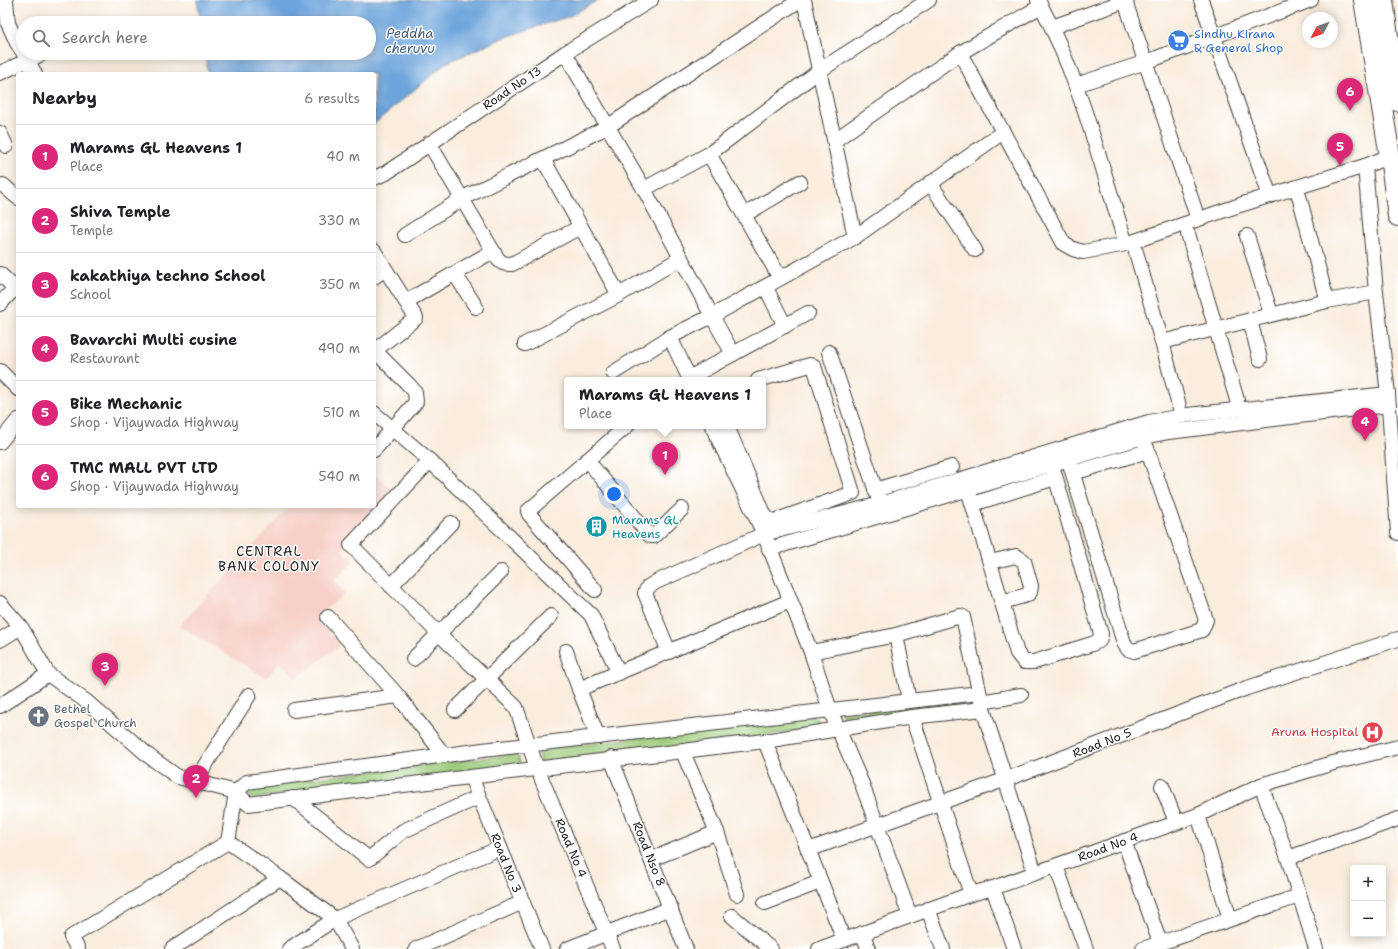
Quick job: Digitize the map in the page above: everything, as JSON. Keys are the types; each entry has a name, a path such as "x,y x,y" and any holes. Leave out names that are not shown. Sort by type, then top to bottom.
{"highway":[{"path":"1364,0 1398,216"},
{"path":"1383,0 1396,100"}],"street":[{"name":"Road No 13","path":"376,177 386,172 565,53 651,0"},
{"path":"406,235 463,198 607,127 800,0"},
{"path":"804,0 835,140 854,237"},
{"path":"644,189 709,154 819,71 929,0"},
{"path":"1052,27 1126,0 1198,219"},
{"path":"1201,0 1270,196"},
{"path":"1076,85 1146,62 1311,0"},
{"path":"835,140 960,53 1039,3 1052,27 1076,85 1162,342 1179,406"},
{"path":"4,6 8,23 16,41"},
{"path":"565,53 644,189 733,354"},
{"path":"960,53 1064,244 1072,249 1083,252 1131,248 1198,219 1365,166 1391,166"},
{"path":"0,73 18,60"},
{"path":"28,60 34,72"},
{"path":"613,373 670,337 766,288 780,278 854,237 1003,132"},
{"path":"429,143 463,198 493,251 505,265 512,264 580,227"},
{"path":"709,154 780,278"},
{"path":"543,159 619,295"},
{"path":"1365,166 1376,292 1388,400 1398,533"},
{"path":"744,215 800,182"},
{"path":"930,183 975,250"},
{"path":"3,185 16,196"},
{"path":"1299,196 1327,301"},
{"path":"1188,234 1237,400"},
{"path":"1248,236 1271,314"},
{"path":"407,301 493,251"},
{"path":"376,258 380,273 407,301 416,318 376,348"},
{"path":"526,344 619,295 682,258"},
{"path":"0,274 16,287"},
{"path":"455,274 476,308"},
{"path":"766,288 785,326"},
{"path":"0,304 16,289"},
{"path":"1162,342 1271,314 1327,301 1376,292"},
{"path":"693,377 808,313"},
{"path":"1250,320 1260,359"},
{"path":"670,337 688,377"},
{"path":"376,352 415,392 416,402 413,408 376,448"},
{"path":"829,352 882,509"},
{"path":"669,652 645,593 648,587 656,582 764,534 781,524 795,520 851,495 853,489 814,366 810,365 766,378"},
{"path":"0,371 16,387"},
{"path":"969,491 1149,422 1164,426 1388,400"},
{"path":"376,415 430,461 591,615 619,673"},
{"path":"0,442 16,422"},
{"path":"795,520 882,509 1053,472 1067,454 1143,438 1164,426"},
{"path":"595,590 528,511 624,429"},
{"path":"713,429 764,534 810,652 830,710 862,784 910,916"},
{"path":"728,429 765,516 768,520 781,524 788,544"},
{"path":"1067,454 1124,643 1128,649 1134,651 1202,630 1206,620 1143,438"},
{"path":"1073,473 1148,451"},
{"path":"587,460 650,536 654,536 682,510"},
{"name":"Road No 4","path":"430,461 351,545 438,633 516,707 537,768 613,949"},
{"path":"876,490 952,467"},
{"path":"969,491 1016,653 1024,662 1034,662 1099,641 1101,634 1053,472"},
{"path":"769,549 788,544 882,509"},
{"path":"392,586 451,523"},
{"path":"990,562 1016,556 1024,561 1031,586 1030,592 1027,595 1002,602"},
{"path":"413,659 501,572"},
{"path":"579,689 790,601"},
{"path":"0,604 21,627 48,674 86,702 154,760 178,777 194,783 236,792 248,804 471,777 611,758 765,741 912,717 981,701 1021,695"},
{"path":"455,710 551,616"},
{"path":"810,652 896,635 960,616 963,617 981,701 1004,780 1035,873"},
{"path":"328,617 398,696 444,755"},
{"path":"0,640 21,627"},
{"path":"896,635 909,700"},
{"name":"Road No 5","path":"808,850 1004,780 1247,688 1398,639"},
{"path":"566,651 598,737"},
{"path":"0,706 48,674"},
{"path":"194,783 249,695"},
{"path":"294,710 398,696"},
{"path":"78,949 71,937 228,842 236,792 247,782 444,755 909,700 981,701"},
{"path":"912,717 939,803 971,894"},
{"path":"765,741 844,940"},
{"name":"Road No 4","path":"819,949 928,909 993,888 1124,840 1198,815 1261,785 1333,763 1398,747"},
{"path":"682,750 717,832 737,894"},
{"name":"Road Nso 8","path":"611,758 652,859 686,949"},
{"name":"Road No 3","path":"471,777 542,949"},
{"path":"1261,785 1288,858 1316,949"},
{"path":"1162,786 1176,822"},
{"path":"293,798 368,859 403,830 479,797"},
{"path":"1198,815 1230,919"},
{"path":"1288,858 1398,819"},
{"path":"652,859 717,832"},
{"path":"1124,840 1160,943"},
{"path":"228,842 335,919 352,949"},
{"path":"289,949 335,919 500,848"},
{"path":"1056,866 1086,949"},
{"path":"172,949 280,878"},
{"path":"765,903 820,882"},
{"path":"993,888 1014,949"},
{"path":"1143,949 1299,896"},
{"path":"416,949 523,902"},
{"path":"567,949 671,908"},
{"path":"928,909 943,949"},
{"path":"732,916 771,949"},
{"path":"863,933 868,949"}],"shaded area":[{"path":"376,476 395,492 341,550 355,561 333,581 346,593 315,618 340,645 297,678 280,662 266,678 179,626 288,508 376,508"}],"green space":[{"path":"960,699 961,707 843,723 842,714"},
{"path":"814,716 819,720 820,725 815,729 540,763 538,750"},
{"path":"516,754 519,757 520,763 517,766 251,799 249,793 250,786"}],"water":[{"name":"Peddha cheruvu","path":"197,0 598,0 570,16 505,37 446,63 376,122 376,72 208,72 206,60 376,60 376,16 200,16"}],"place":[{"name":"Sindhu Kirana & General Shop","path":"1178,41"},
{"name":"TMC MALL PVT LTD","path":"1350,111"},
{"name":"Bike Mechanic","path":"1340,166"},
{"name":"Bavarchi Multi cusine","path":"1365,441"},
{"name":"Marams GL Heavens 1","path":"665,475"},
{"name":"Marams GL Heavens","path":"596,527"},
{"name":"kakathiya techno School","path":"105,686"},
{"name":"Bethel Gospel Church","path":"39,716"},
{"name":"Aruna Hospital","path":"1373,732"},
{"name":"Shiva Temple","path":"196,798"}],"district":[{"name":"CENTRAL BANK COLONY","path":"269,558"}]}
